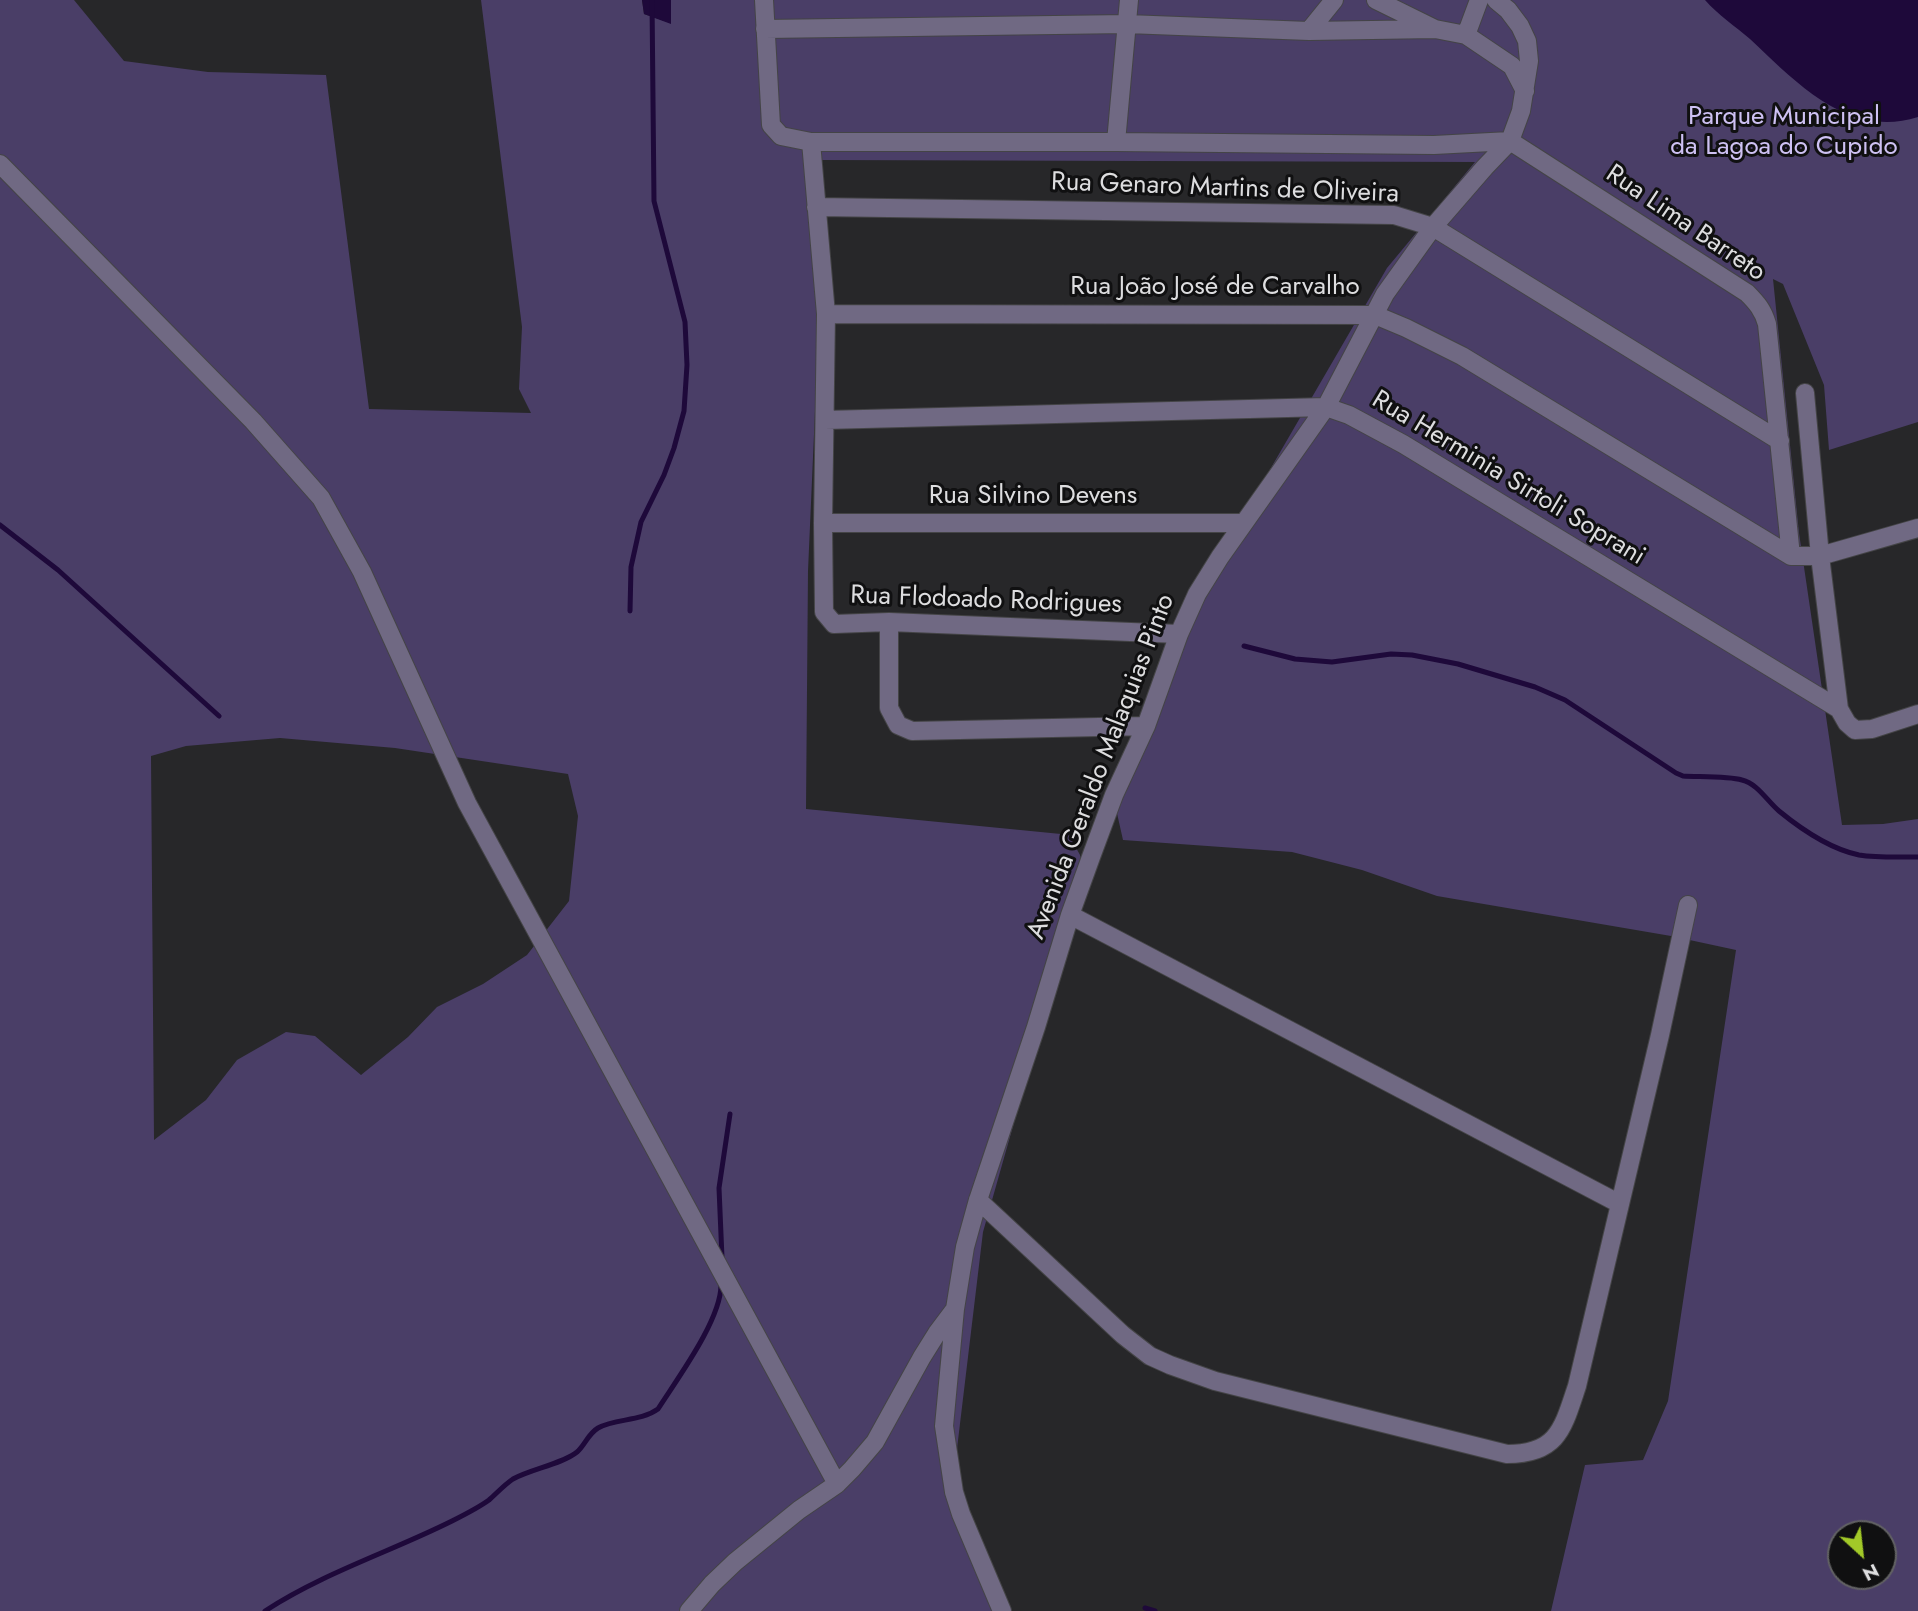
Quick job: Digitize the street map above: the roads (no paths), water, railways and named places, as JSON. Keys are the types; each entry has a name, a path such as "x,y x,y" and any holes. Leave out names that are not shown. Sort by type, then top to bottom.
{"street":[{"path":"764,0 771,125 781,136 811,142 1433,145 1510,141"},
{"path":"1116,142 1129,0"},
{"path":"1309,31 1334,0"},
{"path":"1376,0 1435,29"},
{"path":"1466,35 1479,0"},
{"name":"Avenida Geraldo Malaquias Pinto","path":"1002,1611 954,1492 944,1426 955,1309 965,1247 978,1200 1070,915 1114,794 1146,726 1198,594 1243,523 1326,407 1385,294 1433,227 1510,141 1521,111 1530,61 1527,41 1520,26 1496,0"},
{"path":"765,29 1127,24 1309,31 1435,29 1466,35 1512,66 1525,90"},
{"name":"Rua Lima Barreto","path":"1510,141 1747,293 1758,303 1767,324 1791,556"},
{"path":"811,142 826,314 823,523"},
{"path":"0,164 253,421 321,498 362,572 467,803 837,1484"},
{"name":"Rua Genaro Martins de Oliveira","path":"816,207 1394,215 1433,227 1780,441"},
{"name":"Rua João José de Carvalho","path":"826,314 1375,315 1462,356 1791,556"},
{"path":"1805,393 1820,556 1839,709 1847,723 1855,730 1872,729 1918,714"},
{"name":"Rua Herminia Sirtoli Soprani","path":"825,420 1326,407 1349,415 1403,444 1839,709"},
{"name":"Rua Silvino Devens","path":"823,523 1243,523"},
{"name":"Rua Flodoado Rodrigues","path":"823,523 824,612 834,624 889,622 1180,634"},
{"path":"1791,556 1820,556 1918,528"},
{"path":"889,622 889,708 898,725 904,729 1146,726"},
{"path":"978,1200 1123,1335 1150,1356 1170,1365 1214,1381 1507,1454 1524,1454 1545,1446 1556,1437 1567,1417 1577,1386 1688,905"},
{"path":"1070,915 1620,1204"},
{"path":"689,1611 735,1562 799,1510 837,1484 875,1442 922,1357 955,1309"}],"waterway":[{"path":"630,611 631,567 641,522 674,448 684,411 687,365 685,322 654,201 652,0"},
{"path":"0,525 58,570 219,716"},
{"path":"1244,646 1295,659 1332,662 1391,654 1412,655 1458,664 1535,687 1565,700 1676,773 1683,776 1729,778 1748,782 1797,825 1837,848 1866,856 1918,857"},
{"path":"722,1258 719,1188 730,1114"},
{"path":"265,1611 310,1585 471,1511 489,1500 513,1479 571,1456 598,1428 644,1416 658,1409 706,1332 714,1315 721,1285"},
{"path":"1145,1608 1155,1611"}],"park label":[{"name":"Parque Municipal da Lagoa do Cupido","path":"1784,133"}]}
